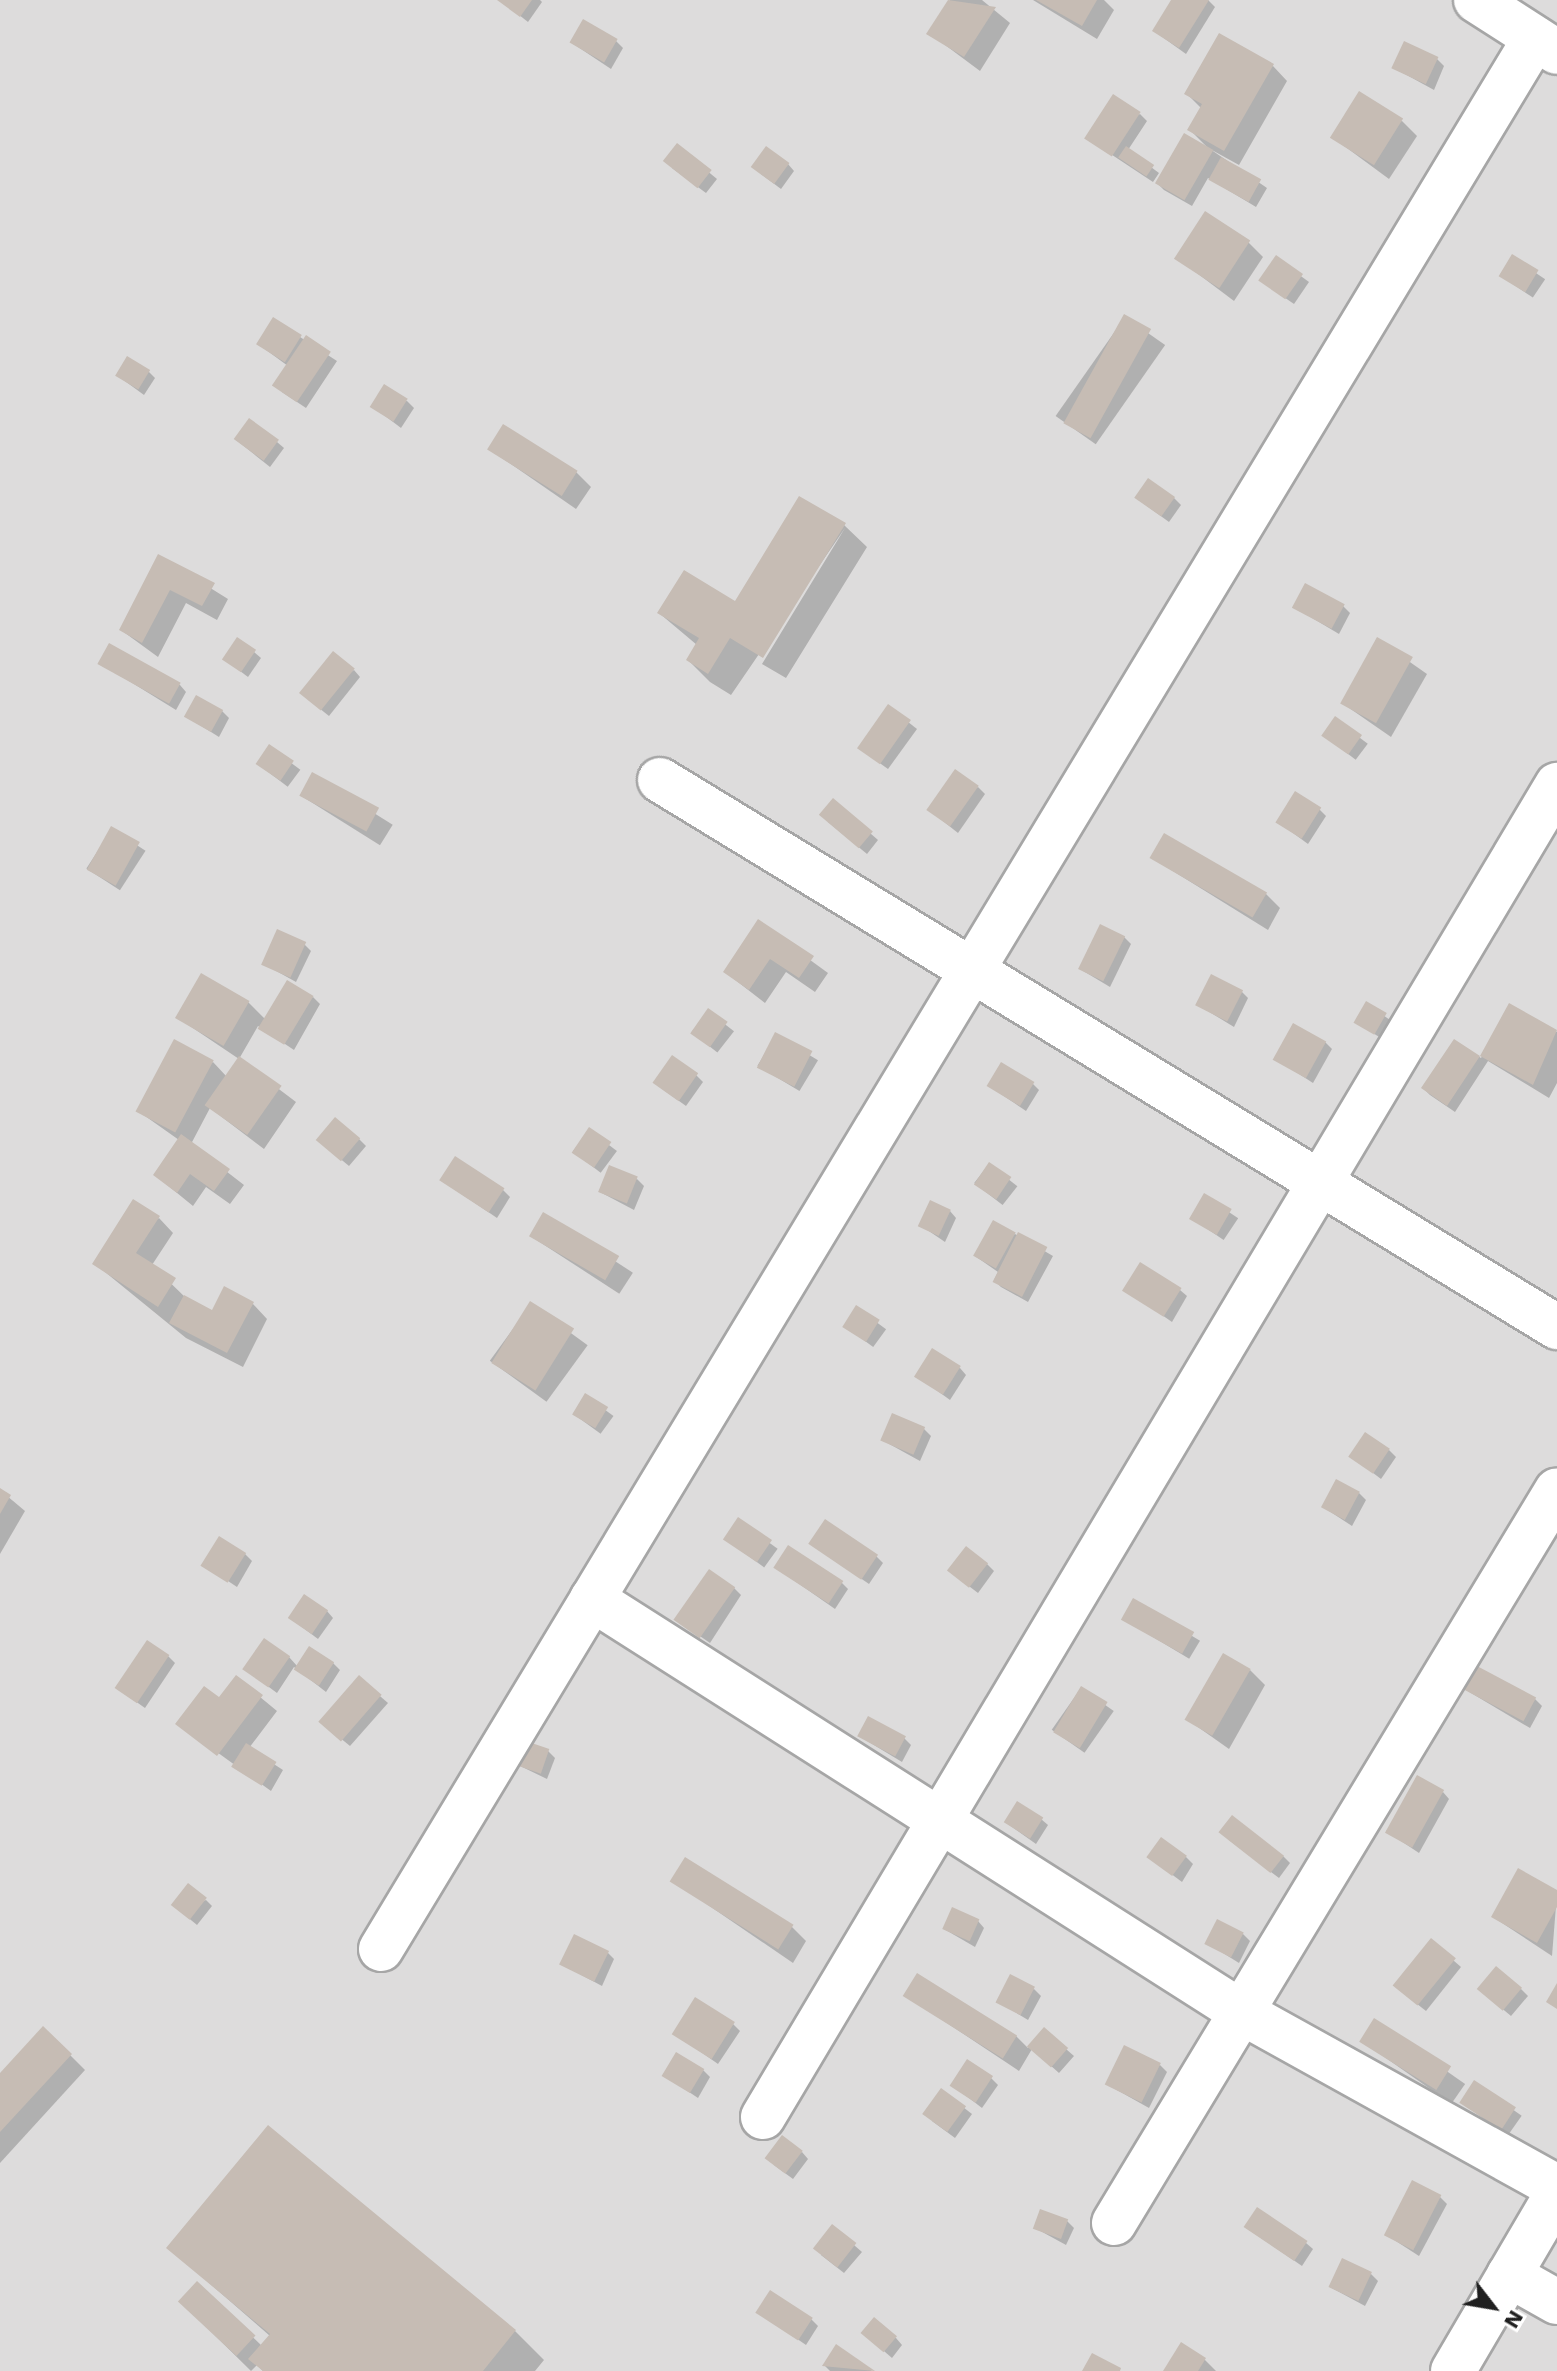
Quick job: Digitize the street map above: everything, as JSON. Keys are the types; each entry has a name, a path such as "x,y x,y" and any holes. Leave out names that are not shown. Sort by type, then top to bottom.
{"street":[{"path":"381,1949 972,970 1546,45 1476,0"},
{"path":"660,780 1557,1327"},
{"path":"763,2117 1557,785"},
{"path":"1114,2223 1557,1490"},
{"path":"592,1599 1241,2012 1557,2187"},
{"path":"1453,2371 1557,2194"},
{"path":"1509,2275 1557,2302"}],"shaded area":[{"path":"0,0 1557,0 1557,2371 0,2371"}],"building":[{"path":"497,0 532,0 520,17"},
{"path":"948,0 996,7 964,57 926,34"},
{"path":"1036,0 1097,0 1082,26"},
{"path":"1171,0 1209,0 1179,48 1152,31"},
{"path":"583,19 618,39 604,62 570,42"},
{"path":"1219,33 1274,64 1224,151 1187,130 1202,104 1184,94"},
{"path":"1404,41 1438,57 1426,84 1391,68"},
{"path":"1359,91 1403,119 1374,165 1330,138"},
{"path":"1113,94 1141,112 1112,156 1084,138"},
{"path":"1184,133 1213,150 1184,200 1155,183"},
{"path":"677,143 712,170 698,188 663,161"},
{"path":"766,146 789,163 774,184 751,167"},
{"path":"1126,146 1154,165 1146,177 1118,158"},
{"path":"1221,157 1261,179 1249,202 1208,180"},
{"path":"1205,211 1250,240 1219,288 1174,259"},
{"path":"1512,254 1539,270 1525,292 1499,276"},
{"path":"1276,255 1303,274 1285,299 1258,280"},
{"path":"1124,314 1151,329 1091,438 1063,423"},
{"path":"273,317 302,335 285,362 256,344"},
{"path":"306,335 331,352 297,402 272,386"},
{"path":"127,356 150,370 138,390 115,376"},
{"path":"384,384 408,399 393,422 370,407"},
{"path":"249,418 279,440 264,461 234,439"},
{"path":"503,424 578,471 562,496 487,449"},
{"path":"1148,478 1175,497 1161,517 1134,498"},
{"path":"799,496 846,523 763,658 730,638 708,674 686,660 699,638 657,613 684,570 735,601"},
{"path":"158,554 215,583 202,606 170,590 142,643 119,630"},
{"path":"1305,583 1345,604 1332,629 1292,608"},
{"path":"237,637 256,650 241,672 222,659"},
{"path":"1377,637 1413,657 1376,723 1340,703"},
{"path":"109,643 181,683 169,704 97,664"},
{"path":"333,651 355,669 321,711 299,693"},
{"path":"196,695 223,710 211,732 184,717"},
{"path":"888,704 911,720 880,764 857,748"},
{"path":"1335,716 1362,735 1348,755 1321,736"},
{"path":"269,744 294,761 280,781 256,764"},
{"path":"955,769 979,786 950,827 926,810"},
{"path":"312,772 379,808 366,832 299,796"},
{"path":"1295,791 1321,807 1302,839 1275,822"},
{"path":"833,798 873,831 859,848 819,815"},
{"path":"111,826 140,842 116,886 87,870"},
{"path":"1164,833 1267,892 1253,918 1150,858"},
{"path":"758,919 814,956 799,978 770,959 749,990 723,972"},
{"path":"1100,924 1125,936 1103,981 1078,969"},
{"path":"277,929 306,942 290,978 261,965"},
{"path":"201,973 249,1001 223,1046 175,1018"},
{"path":"1211,974 1243,990 1227,1022 1195,1005"},
{"path":"287,980 314,996 284,1045 258,1029"},
{"path":"1366,1001 1387,1013 1374,1035 1354,1023"},
{"path":"1509,1003 1557,1030 1533,1085 1480,1056"},
{"path":"708,1008 728,1022 710,1047 690,1033"},
{"path":"1293,1023 1326,1041 1306,1078 1273,1060"},
{"path":"775,1032 812,1051 794,1087 757,1068"},
{"path":"174,1039 214,1060 175,1133 136,1111"},
{"path":"1454,1039 1480,1056 1447,1106 1421,1088"},
{"path":"672,1055 698,1073 679,1101 652,1083"},
{"path":"239,1056 282,1086 247,1135 205,1105"},
{"path":"1001,1062 1034,1082 1020,1106 987,1086"},
{"path":"335,1117 360,1138 341,1161 316,1140"},
{"path":"589,1127 611,1142 594,1168 572,1153"},
{"path":"181,1134 230,1169 214,1191 190,1174 177,1193 153,1175"},
{"path":"455,1156 504,1188 489,1212 439,1180"},
{"path":"989,1162 1011,1177 996,1199 974,1184"},
{"path":"609,1165 638,1177 627,1204 598,1192"},
{"path":"1204,1193 1232,1209 1217,1235 1189,1219"},
{"path":"133,1199 160,1216 136,1253 176,1278 158,1307 92,1264"},
{"path":"930,1200 951,1210 939,1236 918,1226"},
{"path":"543,1212 619,1256 605,1280 529,1236"},
{"path":"993,1220 1016,1233 996,1268 973,1256"},
{"path":"1018,1232 1047,1247 1022,1297 993,1282"},
{"path":"1140,1262 1182,1288 1164,1317 1122,1291"},
{"path":"224,1286 254,1302 227,1353 169,1323 184,1295 212,1310"},
{"path":"530,1301 574,1329 535,1390 491,1363"},
{"path":"856,1305 880,1320 866,1342 842,1327"},
{"path":"932,1348 961,1366 943,1395 914,1377"},
{"path":"585,1393 608,1407 595,1428 572,1414"},
{"path":"892,1413 925,1427 913,1455 880,1441"},
{"path":"1365,1432 1390,1449 1373,1474 1348,1457"},
{"path":"1336,1479 1360,1492 1345,1520 1321,1507"},
{"path":"0,1488 11,1495 0,1514"},
{"path":"738,1517 772,1540 757,1562 723,1539"},
{"path":"825,1519 878,1555 861,1580 808,1544"},
{"path":"219,1536 246,1553 228,1583 200,1566"},
{"path":"788,1545 843,1581 829,1604 773,1568"},
{"path":"966,1546 988,1563 969,1588 947,1570"},
{"path":"709,1569 735,1587 700,1638 673,1620"},
{"path":"304,1594 328,1610 312,1634 288,1618"},
{"path":"1133,1598 1194,1632 1182,1654 1121,1620"},
{"path":"264,1638 290,1656 268,1687 242,1669"},
{"path":"147,1640 169,1655 137,1703 115,1688"},
{"path":"309,1646 334,1662 319,1686 294,1669"},
{"path":"1223,1653 1251,1669 1212,1736 1184,1720"},
{"path":"1477,1666 1536,1697 1523,1721 1464,1690"},
{"path":"236,1675 263,1695 217,1756 175,1724 204,1686 219,1697"},
{"path":"359,1675 382,1695 341,1741 318,1722"},
{"path":"1081,1686 1108,1702 1080,1748 1053,1732"},
{"path":"868,1716 906,1736 895,1756 857,1736"},
{"path":"520,1739 549,1749 541,1774 512,1764"},
{"path":"246,1743 277,1762 262,1786 231,1767"},
{"path":"1417,1775 1444,1790 1412,1848 1385,1833"},
{"path":"1017,1801 1043,1817 1030,1839 1004,1822"},
{"path":"1232,1815 1284,1856 1270,1873 1218,1832"},
{"path":"1161,1837 1187,1856 1172,1876 1146,1857"},
{"path":"685,1857 794,1925 778,1949 670,1882"},
{"path":"1518,1868 1557,1890 1557,1907 1537,1943 1491,1917"},
{"path":"188,1883 207,1898 190,1920 171,1905"},
{"path":"952,1907 979,1919 970,1941 942,1929"},
{"path":"1217,1919 1244,1933 1231,1958 1204,1944"},
{"path":"574,1934 609,1951 594,1982 559,1965"},
{"path":"1431,1938 1456,1958 1417,2006 1393,1985"},
{"path":"1496,1966 1522,1988 1503,2011 1477,1989"},
{"path":"917,1973 1017,2036 1003,2058 903,1996"},
{"path":"1010,1974 1035,1987 1020,2015 995,2003"},
{"path":"1557,1983 1557,2009 1546,2002"},
{"path":"695,1997 735,2022 712,2059 672,2034"},
{"path":"1374,2018 1451,2066 1436,2090 1359,2042"},
{"path":"43,2026 72,2054 0,2132 0,2073"},
{"path":"1044,2027 1068,2048 1051,2068 1027,2047"},
{"path":"1124,2045 1161,2063 1142,2103 1105,2085"},
{"path":"676,2052 704,2069 690,2093 662,2076"},
{"path":"967,2059 993,2076 976,2103 950,2086"},
{"path":"1474,2080 1516,2107 1501,2130 1459,2103"},
{"path":"941,2088 966,2106 947,2132 922,2114"},
{"path":"268,2125 516,2330 483,2371 263,2371 248,2359 270,2334 166,2248"},
{"path":"782,2135 803,2151 785,2174 765,2158"},
{"path":"1412,2180 1441,2195 1413,2250 1384,2235"},
{"path":"1257,2207 1308,2241 1294,2261 1244,2227"},
{"path":"1040,2209 1068,2219 1061,2239 1033,2229"},
{"path":"832,2224 856,2243 837,2268 813,2248"},
{"path":"1342,2258 1372,2272 1358,2301 1328,2287"},
{"path":"197,2281 256,2336 236,2356 178,2301"},
{"path":"770,2290 813,2318 798,2340 755,2313"},
{"path":"874,2317 897,2336 883,2352 861,2333"},
{"path":"1181,2342 1206,2358 1198,2371 1163,2371"},
{"path":"836,2344 875,2371 822,2366"},
{"path":"1092,2353 1121,2368 1120,2371 1082,2371"}]}
